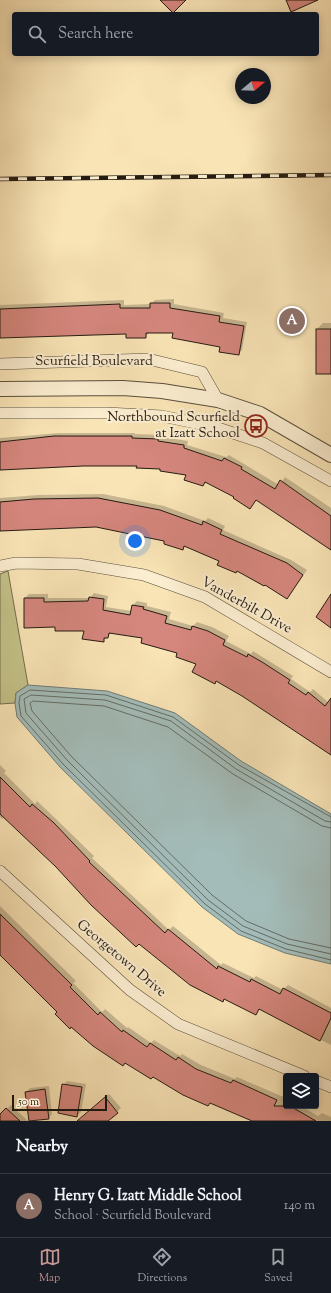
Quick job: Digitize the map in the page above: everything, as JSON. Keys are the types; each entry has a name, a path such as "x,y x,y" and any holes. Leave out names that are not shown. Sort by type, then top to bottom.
{"street":[{"name":"Scurfield Boulevard","path":"0,364 148,359 202,372 218,400"},
{"name":"Scurfield Boulevard","path":"0,389 123,388 162,391 218,400 260,414 331,455"},
{"path":"0,413 107,413 162,416 215,427 263,443 331,480"},
{"name":"Vanderbilt Drive","path":"0,566 16,563 78,564 144,575 205,597 331,672"},
{"name":"Georgetown Drive","path":"0,871 130,990 178,1024 297,1073"},
{"path":"319,1082 331,1087"}],"shaded area":[{"path":"8,571 28,685 16,693 15,703 0,704 0,574"}],"water":[{"path":"28,685 107,691 175,713 241,761 331,814 331,964 285,953 238,934 202,907 60,767 17,717 15,703 16,693"}],"building":[{"path":"160,0 186,0 174,12 172,12"},
{"path":"286,0 318,0 291,12"},
{"path":"150,303 170,303 170,308 220,316 219,322 244,326 239,355 219,352 220,347 172,338 173,333 146,333 146,338 126,338 126,334 0,338 0,309 120,304 120,308 150,308"},
{"path":"316,329 331,329 331,374 316,374"},
{"path":"54,436 132,436 132,438 158,439 158,441 184,445 184,448 222,461 224,458 242,467 241,469 275,489 280,480 331,516 331,550 256,500 250,509 233,498 234,497 205,482 203,486 184,480 186,475 160,471 160,469 136,468 137,466 83,466 0,470 0,442"},
{"path":"98,498 160,510 202,525 203,521 222,530 220,534 287,563 303,575 287,599 265,585 264,586 237,571 236,573 217,565 219,561 184,546 183,550 164,544 164,541 96,527 0,531 0,502 34,499"},
{"path":"331,594 331,628 316,617"},
{"path":"89,597 104,599 103,610 130,615 132,605 144,607 143,609 167,616 165,623 191,630 192,626 208,631 225,640 223,645 247,657 248,654 262,662 290,680 288,683 306,695 308,692 325,706 331,698 331,755 242,696 216,681 215,684 192,672 196,664 176,657 177,653 141,643 142,638 109,633 108,638 104,638 104,642 82,639 84,631 55,631 55,627 24,628 24,598 44,598 44,602 88,601"},
{"path":"0,777 30,807 32,804 54,823 90,861 89,862 165,933 168,929 217,969 218,966 250,982 251,979 280,994 283,988 331,1013 331,1018 320,1041 259,1009 256,1015 224,999 223,1002 190,985 139,944 136,947 91,905 56,867 0,814"},
{"path":"0,914 72,985 70,987 98,1015 100,1012 122,1032 123,1030 147,1047 150,1043 176,1060 178,1057 196,1069 231,1083 233,1080 277,1100 274,1106 283,1106 283,1109 295,1109 316,1121 252,1121 210,1103 208,1106 183,1095 153,1077 151,1079 125,1063 123,1066 93,1046 71,1027 70,1029 55,1014 57,1012 0,955"},
{"path":"62,1084 82,1087 77,1117 58,1113"},
{"path":"45,1089 49,1119 29,1121 25,1092"},
{"path":"105,1097 118,1113 108,1121 77,1121"},
{"path":"6,1108 20,1121 0,1121 0,1114"}],"railway":[{"path":"0,179 331,175"}],"place":[{"name":"Henry G. Izatt Middle School","path":"292,321"},
{"name":"Northbound Scurfield at Izatt School","path":"256,426"}]}
